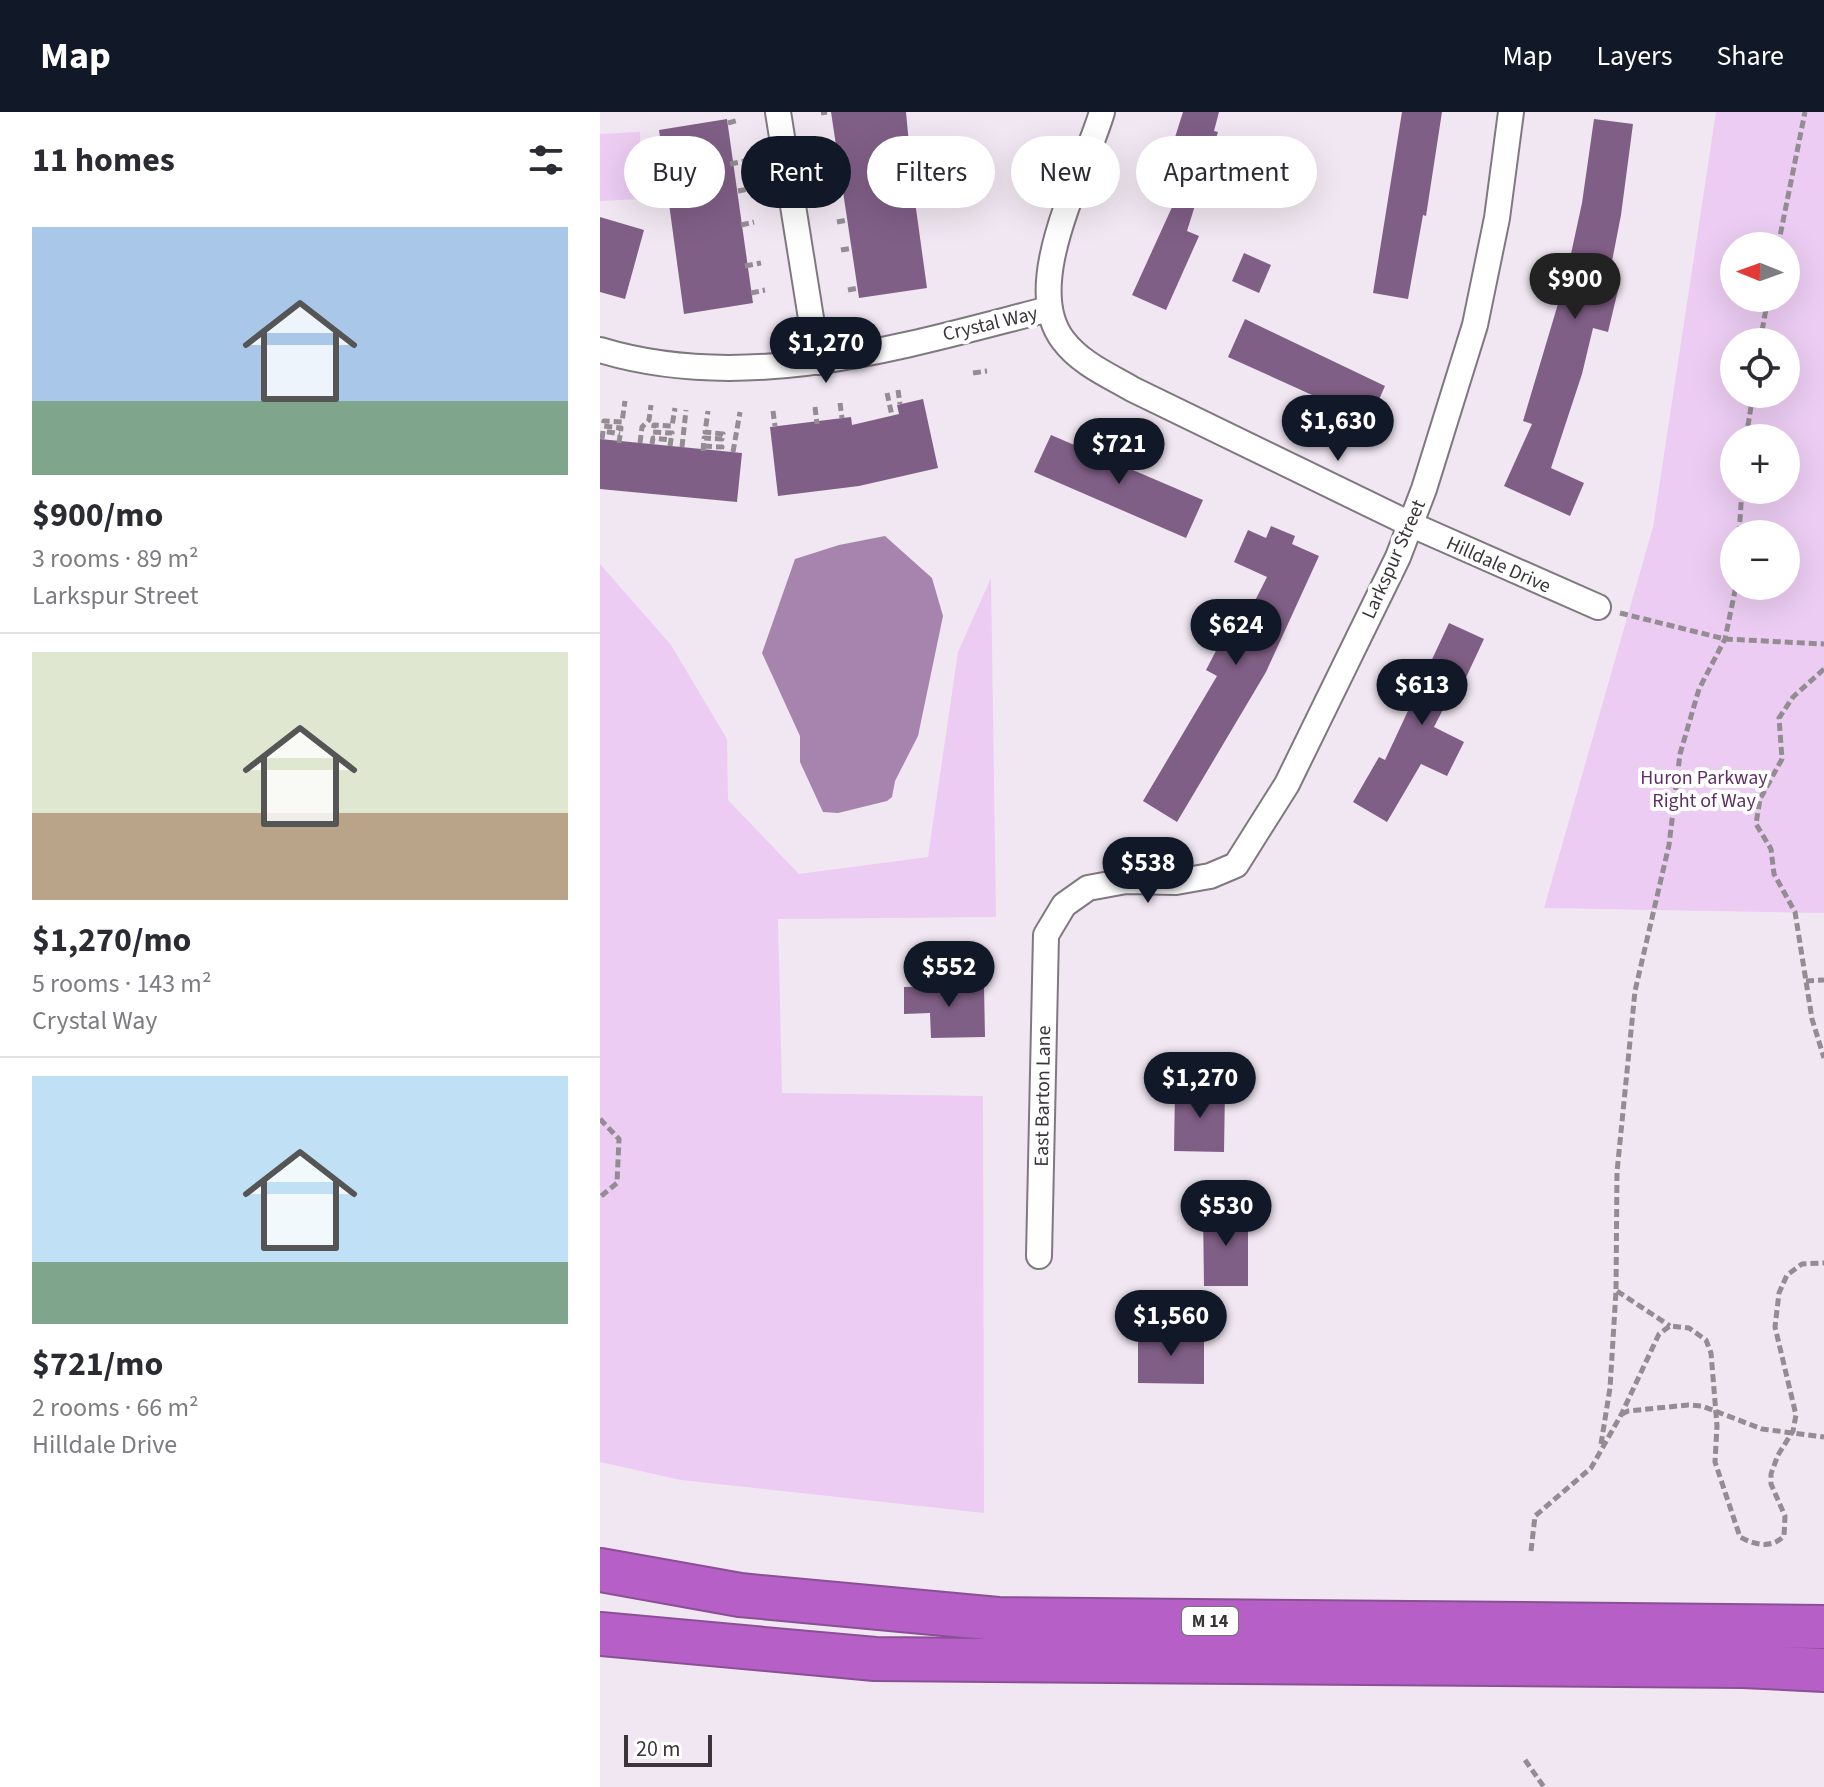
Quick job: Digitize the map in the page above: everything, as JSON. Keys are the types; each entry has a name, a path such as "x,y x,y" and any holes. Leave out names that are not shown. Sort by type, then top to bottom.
{"highway":[{"name":"M 14","path":"600,1570 740,1595 998,1619 1824,1627"},
{"name":"M 14","path":"600,1634 875,1659 1743,1666 1824,1670"}],"street":[{"path":"778,112 818,362"},
{"path":"1049,309 1048,291 1056,244 1102,112"},
{"name":"Larkspur Street","path":"1046,935 1064,905 1088,888 1126,881 1176,882 1210,876 1236,865 1287,784 1412,525 1475,325 1497,218 1511,112"},
{"name":"Crystal Way","path":"600,350 626,358 710,367 772,368 818,362 1049,309"},
{"name":"Hilldale Drive","path":"1049,309 1063,340 1088,364 1132,389 1412,525 1598,607"},
{"name":"East Barton Lane","path":"1039,1256 1046,935"}],"path":[{"path":"1781,232 1805,112"},
{"path":"728,123 739,120"},
{"path":"730,164 741,162"},
{"path":"837,222 847,220"},
{"path":"741,225 754,222"},
{"path":"841,250 853,248"},
{"path":"745,266 761,263"},
{"path":"848,290 858,288"},
{"path":"751,293 765,290"},
{"path":"973,373 987,371"},
{"path":"898,390 900,404"},
{"path":"887,393 892,416"},
{"path":"619,443 621,428 603,426 604,421 622,422 625,401"},
{"path":"840,403 842,418"},
{"path":"640,443 642,427 649,420 651,405"},
{"path":"815,407 817,424"},
{"path":"652,444 653,438 670,443 672,433 653,432 654,425 672,426 675,408"},
{"path":"682,447 686,410"},
{"path":"708,411 705,432 723,434 722,439 704,438 704,448 722,447 721,451"},
{"path":"773,411 775,426"},
{"path":"733,452 740,412"},
{"path":"602,439 603,431 620,434"},
{"path":"1600,1448 1610,1388 1616,1291 1617,1172 1635,991 1669,845 1680,754 1699,689 1725,639 1733,600"},
{"path":"1598,607 1725,639 1824,644"},
{"path":"1824,669 1793,697 1779,718 1782,759 1760,799 1756,824 1771,849 1774,874 1795,912 1812,1019 1824,1058"},
{"path":"1806,981 1824,980"},
{"path":"600,1119 619,1139 617,1183 600,1197"},
{"path":"1616,1291 1670,1326 1689,1328 1706,1340 1711,1353 1717,1412 1715,1462 1740,1537 1752,1544 1777,1543 1784,1536 1785,1516 1771,1474 1778,1455 1793,1431 1796,1415 1775,1327 1779,1293 1787,1275 1802,1264 1824,1263"},
{"path":"1531,1551 1535,1516 1591,1468 1621,1415 1659,1334 1670,1326"},
{"path":"1621,1415 1628,1411 1688,1405 1762,1429 1824,1437"},
{"path":"1525,1760 1544,1787"}],"green space":[{"name":"Huron Parkway Right of Way","path":"1716,112 1824,112 1824,913 1544,908 1653,527"},
{"path":"640,132 640,136 624,136 624,200 600,201 600,134"},
{"path":"600,564 671,645 727,739 728,800 799,874 928,857 958,652 991,578 996,917 778,919 782,1093 983,1096 984,1513 681,1480 600,1462"}],"shaded area":[{"path":"885,536 932,578 943,616 918,736 895,781 892,797 887,801 838,813 823,812 800,762 800,736 762,653 795,559 839,545"}],"building":[{"path":"831,112 906,112 908,136 867,136 867,208 916,208 927,288 859,298 845,208 851,208 851,136 835,136"},
{"path":"1183,112 1219,112 1214,131 1218,132 1217,136 1175,136"},
{"path":"1402,112 1442,112 1426,216 1423,215 1408,299 1373,293"},
{"path":"727,119 753,303 684,314 670,208 725,208 725,136 660,136 659,130"},
{"path":"1594,119 1633,124 1621,215 1607,287 1618,290 1608,332 1593,328 1582,374 1551,468 1584,483 1570,516 1504,486 1532,424 1523,421 1566,277 1582,203"},
{"path":"1172,208 1194,208 1187,231 1199,236 1166,310 1132,295"},
{"path":"600,217 644,230 625,299 600,292"},
{"path":"1244,253 1271,265 1259,293 1232,281"},
{"path":"1245,319 1385,386 1368,424 1228,357"},
{"path":"923,399 938,468 859,486 778,496 770,427 851,417 852,425 899,414 897,405"},
{"path":"1051,435 1203,500 1186,538 1034,472"},
{"path":"600,439 742,453 737,502 600,489"},
{"path":"1271,526 1295,536 1292,544 1319,556 1266,672 1177,822 1143,801 1217,676 1206,670 1218,647 1229,652 1267,577 1234,562 1248,530 1266,538"},
{"path":"1449,623 1484,639 1462,686 1456,684 1434,727 1464,742 1447,776 1421,764 1387,822 1353,802 1379,757 1385,760"},
{"path":"984,985 985,1037 931,1038 930,1013 904,1014 904,987"},
{"path":"1175,1088 1225,1089 1224,1152 1174,1151"},
{"path":"1203,1210 1248,1210 1248,1286 1204,1286"},
{"path":"1138,1332 1204,1333 1204,1384 1138,1383"}]}
